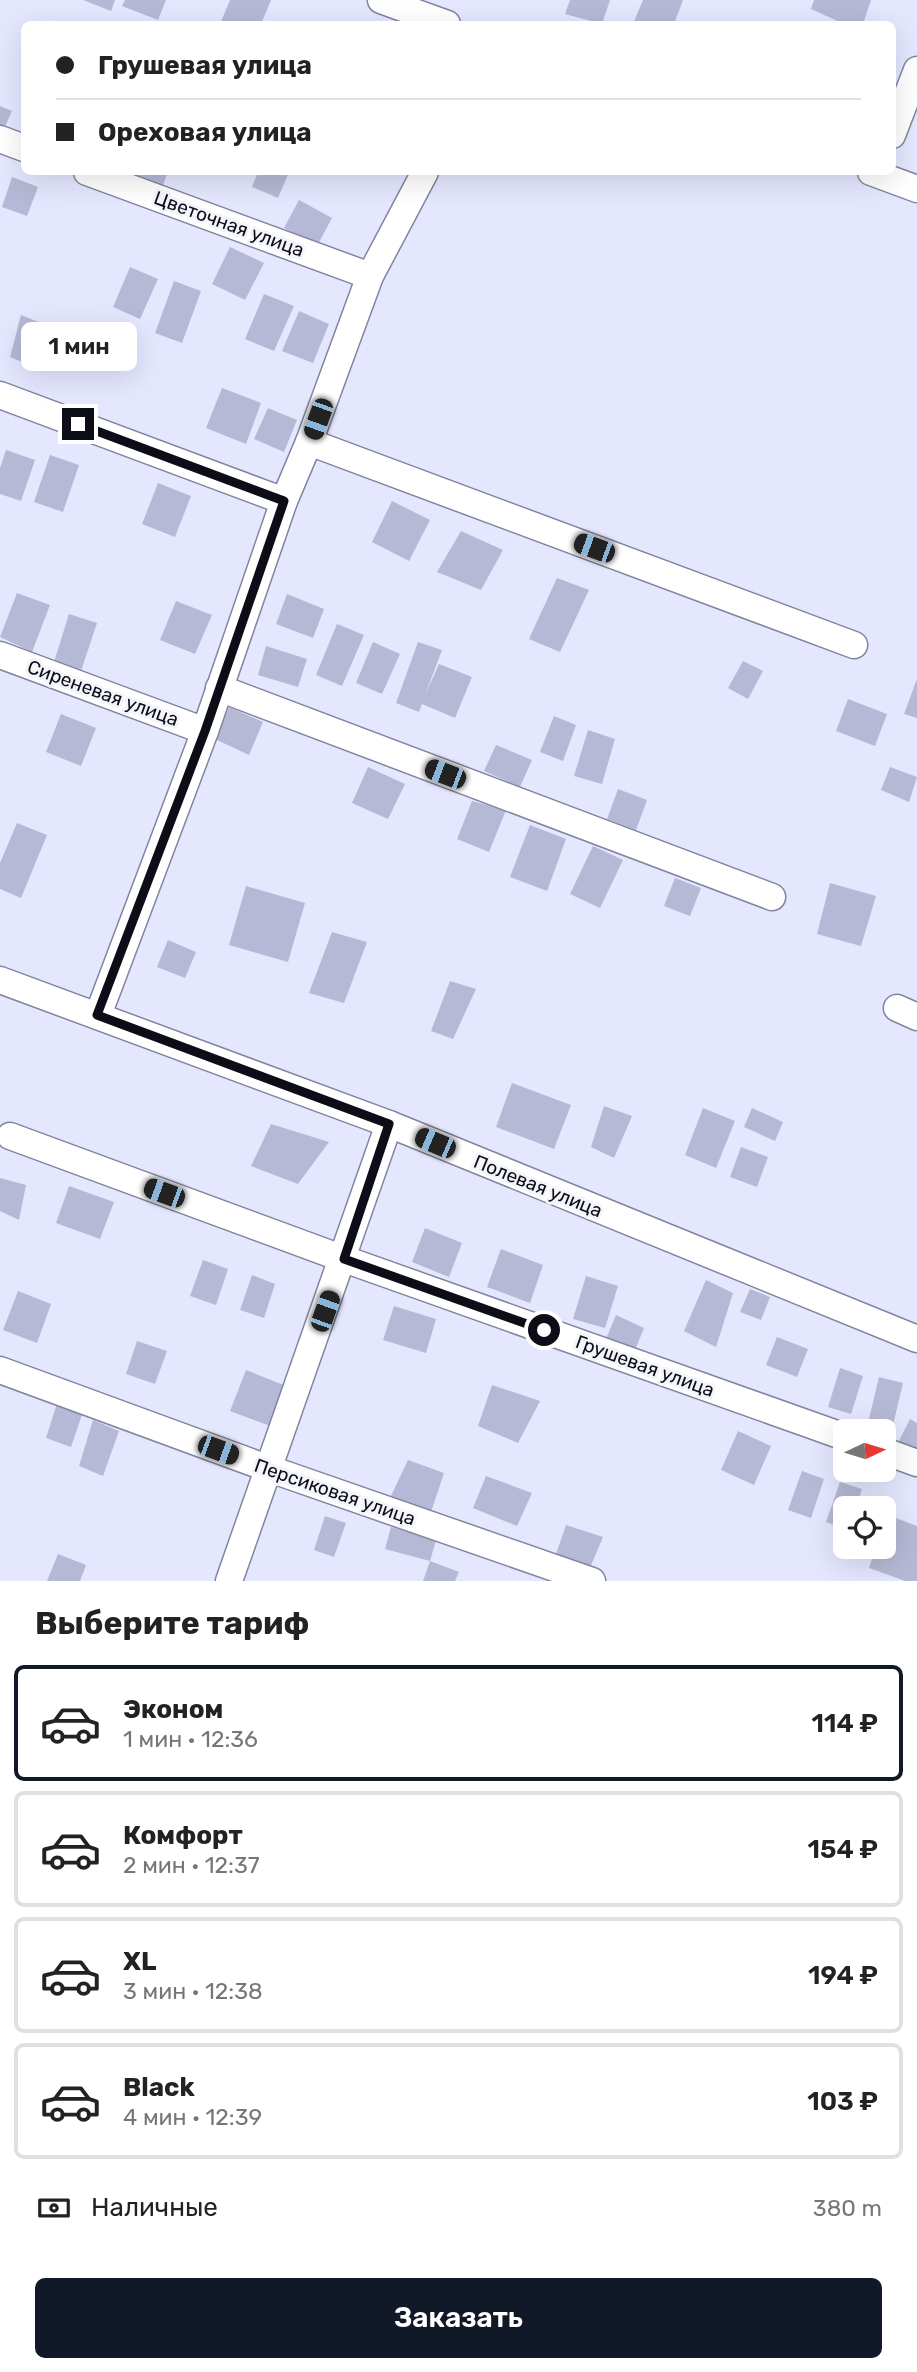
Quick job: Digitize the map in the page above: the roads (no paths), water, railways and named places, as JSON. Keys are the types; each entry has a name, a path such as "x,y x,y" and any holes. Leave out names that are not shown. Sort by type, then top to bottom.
{"street":[{"path":"381,0 439,21"},
{"path":"896,125 917,70"},
{"path":"0,139 21,147"},
{"name":"Цветочная улица","path":"95,175 370,276"},
{"path":"97,1015 205,731 284,501 309,442 370,276 423,175"},
{"path":"883,175 917,189"},
{"path":"0,395 284,501"},
{"path":"309,442 854,645"},
{"name":"Сиреневая улица","path":"0,655 205,731"},
{"path":"219,688 772,897"},
{"name":"Полевая улица","path":"0,980 389,1124 916,1337"},
{"path":"229,1581 267,1468 344,1259 389,1124"},
{"name":"Грушевая улица","path":"10,1136 344,1259 833,1433"},
{"name":"Персиковая улица","path":"0,1370 267,1468 592,1581"},
{"path":"896,1455 917,1463"}]}
